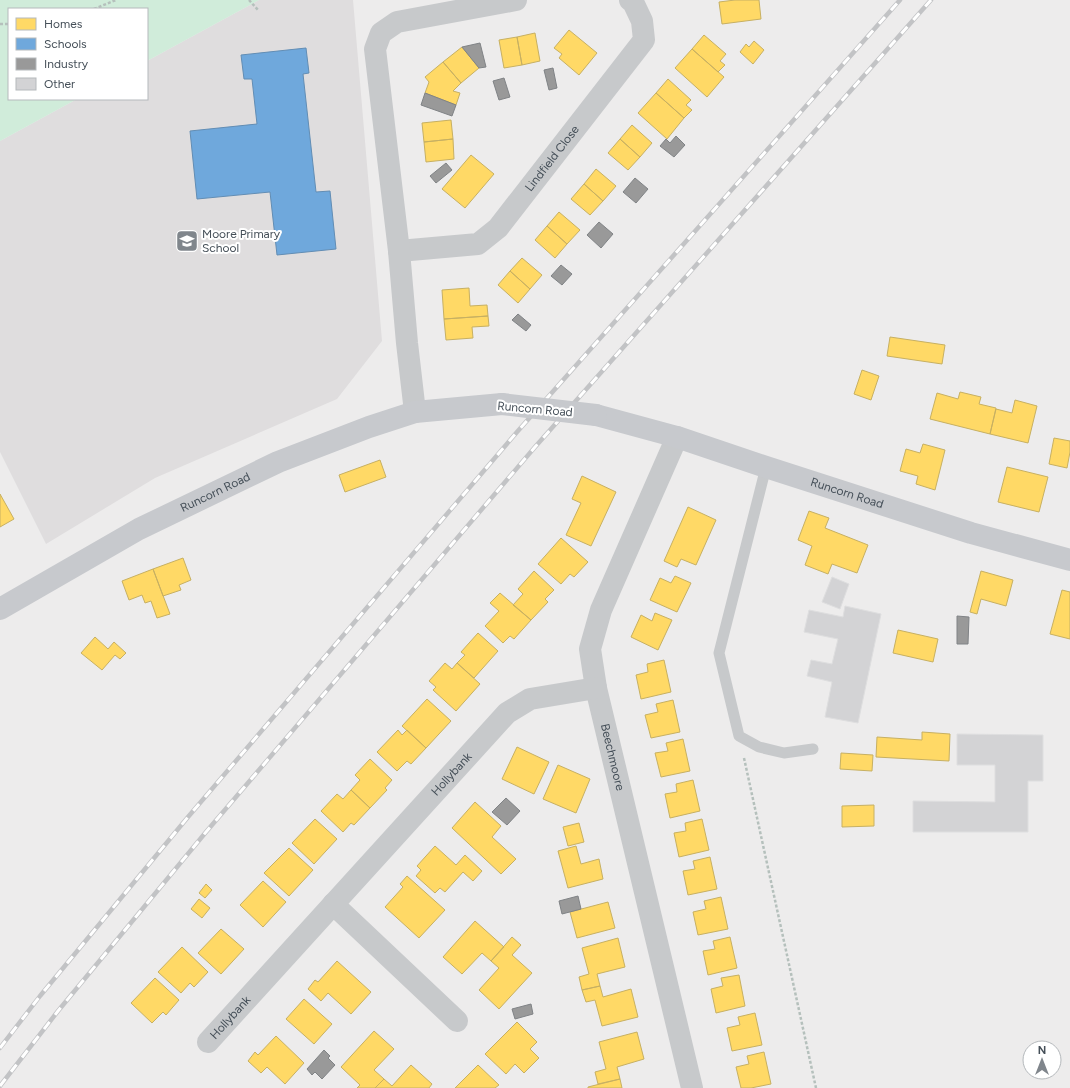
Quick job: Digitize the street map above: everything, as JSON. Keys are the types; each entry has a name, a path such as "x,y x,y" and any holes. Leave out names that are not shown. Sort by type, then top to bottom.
{"street":[{"path":"415,412 399,251 375,49 381,33 397,22 516,0"},
{"name":"Lindfield Close","path":"399,251 478,244 498,228 644,40 642,21 633,2 630,0"},
{"name":"Runcorn Road","path":"0,609 139,529 278,462 369,427 415,412 502,404 596,415 677,437 971,533 1070,560"},
{"name":"Beechmoore","path":"677,437 601,610 590,649 596,688 692,1088"},
{"name":"Hollybank","path":"208,1042 507,713 530,699 596,688"},
{"path":"333,904 457,1021"}],"lane":[{"path":"766,467 719,653 739,736 760,747 784,753 813,749"}],"path":[{"path":"96,8 116,0"},
{"path":"249,0 258,10"},
{"path":"739,736 816,1088"}],"shaded area":[{"name":"Moore Primary School","path":"259,0 353,0 382,341 337,399 155,478 46,544 0,452 0,141 75,100 148,100 148,60"}],"green space":[{"path":"0,0 259,0 148,60 148,8 8,8 8,100 75,100 0,141"}],"building: Homes":[{"path":"759,0 761,19 722,24 719,2"},
{"path":"569,30 597,53 579,75 559,58 562,54 554,48"},
{"path":"535,33 540,61 522,65 517,37"},
{"path":"704,35 726,54 720,61 725,65 718,72 692,49"},
{"path":"517,37 522,65 504,68 499,40"},
{"path":"754,41 764,50 753,64 740,52 746,44 749,47"},
{"path":"462,47 479,68 461,83 443,62"},
{"path":"692,49 724,77 707,97 675,68"},
{"path":"443,62 461,83 453,91 460,93 456,105 425,93 429,82 425,77"},
{"path":"668,79 691,100 686,105 692,110 684,118 656,93"},
{"path":"656,93 684,118 667,139 638,113"},
{"path":"451,120 453,139 424,142 422,123"},
{"path":"632,125 652,143 640,157 620,139"},
{"path":"453,139 454,159 426,162 424,142"},
{"path":"620,139 640,157 628,170 608,153"},
{"path":"471,155 494,174 465,208 442,189"},
{"path":"596,169 616,186 603,201 584,184"},
{"path":"584,184 603,201 590,215 571,199"},
{"path":"559,212 580,230 567,244 547,226"},
{"path":"547,226 567,244 555,258 535,240"},
{"path":"522,258 542,275 530,289 510,271"},
{"path":"510,271 530,289 518,303 498,285"},
{"path":"469,288 470,306 487,305 488,316 444,319 442,290"},
{"path":"488,316 489,326 472,327 473,338 446,340 444,319"},
{"path":"890,337 945,345 942,364 887,356"},
{"path":"862,370 879,376 871,400 854,394"},
{"path":"960,392 981,397 979,404 996,408 990,434 930,419 937,393 958,399"},
{"path":"1015,400 1037,406 1028,443 990,434 996,409 1012,413"},
{"path":"1054,438 1070,441 1070,452 1067,468 1049,464"},
{"path":"923,444 945,450 935,490 916,484 918,476 900,471 906,449 920,453"},
{"path":"380,460 386,477 345,492 339,475"},
{"path":"1007,467 1048,477 1039,512 998,502"},
{"path":"582,476 616,492 591,546 566,535 581,503 572,499"},
{"path":"0,494 14,519 0,527"},
{"path":"688,507 716,520 696,565 681,559 677,567 664,561"},
{"path":"809,511 829,518 825,528 868,545 857,573 832,564 828,574 805,565 812,546 798,540"},
{"path":"561,538 588,562 574,577 570,574 561,584 538,564"},
{"path":"183,558 191,580 179,585 181,590 163,596 153,569"},
{"path":"153,569 170,614 157,618 151,601 145,603 142,595 129,600 122,581"},
{"path":"534,571 554,590 545,599 548,602 531,620 513,605 523,594 518,589"},
{"path":"981,571 1013,580 1006,606 981,599 977,614 970,612"},
{"path":"675,576 691,583 677,612 650,600 660,578 671,583"},
{"path":"1062,590 1070,592 1070,639 1050,634"},
{"path":"500,593 531,620 514,639 510,636 503,643 485,626 499,611 490,603"},
{"path":"655,613 672,620 658,650 631,637 641,615 652,621"},
{"path":"898,630 938,639 933,662 893,653"},
{"path":"478,633 498,651 474,678 457,663 465,655 461,652"},
{"path":"95,637 108,649 114,642 126,653 120,659 115,655 102,670 81,653"},
{"path":"664,660 671,692 641,699 636,675 648,672 647,664"},
{"path":"445,663 452,669 457,663 480,684 456,711 433,690 436,687 429,681"},
{"path":"427,699 451,721 426,748 402,726"},
{"path":"673,700 680,732 651,738 645,715 658,712 656,704"},
{"path":"398,730 402,735 407,730 426,748 411,764 407,761 397,771 377,752"},
{"path":"922,732 950,734 949,761 876,757 877,737 922,740"},
{"path":"683,739 690,771 661,777 655,753 668,751 666,743"},
{"path":"517,747 549,762 534,794 502,779"},
{"path":"841,753 873,755 872,771 840,769"},
{"path":"370,759 392,780 385,788 387,790 370,808 351,790 360,780 355,775"},
{"path":"558,765 590,779 576,813 543,799"},
{"path":"693,780 700,811 670,818 665,794 677,792 676,784"},
{"path":"351,790 370,808 354,825 351,823 343,832 321,811 337,794 343,799"},
{"path":"475,802 501,826 492,837 516,859 501,874 452,828"},
{"path":"874,805 874,826 842,827 842,806"},
{"path":"315,819 337,839 314,864 292,843"},
{"path":"702,819 709,850 679,857 674,833 686,831 685,823"},
{"path":"579,823 584,842 568,846 563,827"},
{"path":"435,846 456,865 465,855 482,871 473,881 463,872 445,892 440,888 435,893 416,876 421,870 417,866"},
{"path":"576,846 581,864 599,859 603,879 568,888 558,851"},
{"path":"289,848 313,870 289,896 264,873"},
{"path":"710,857 717,889 688,895 683,871 695,869 693,861"},
{"path":"407,876 445,910 419,938 385,907 403,887 400,884"},
{"path":"263,881 286,902 263,927 240,905"},
{"path":"206,884 212,890 205,898 199,893"},
{"path":"721,897 728,929 698,935 693,912 706,909 704,901"},
{"path":"199,899 210,908 202,918 191,909"},
{"path":"608,902 615,928 577,938 570,912"},
{"path":"475,921 504,947 491,961 482,953 462,974 443,957"},
{"path":"221,929 244,949 221,974 198,953"},
{"path":"512,937 521,945 512,955 532,973 499,1009 479,990 499,968 491,961"},
{"path":"730,937 737,968 708,975 703,951 715,949 713,941"},
{"path":"618,938 625,967 597,974 600,986 582,990 579,977 589,974 582,948"},
{"path":"182,947 208,972 194,987 190,983 181,993 158,972"},
{"path":"337,961 371,992 351,1014 328,993 321,1001 308,989 315,980 318,982"},
{"path":"739,975 745,1006 716,1013 711,989 723,986 721,978"},
{"path":"155,978 179,1000 166,1015 163,1012 152,1023 131,1003"},
{"path":"600,986 603,997 631,989 638,1017 602,1026 595,1000 586,1002 582,990"},
{"path":"304,999 332,1024 314,1044 286,1019"},
{"path":"755,1013 762,1045 732,1051 727,1028 740,1025 738,1017"},
{"path":"517,1022 537,1042 530,1049 539,1058 524,1073 515,1064 506,1074 485,1054"},
{"path":"374,1031 394,1049 374,1070 384,1079 375,1088 357,1088 360,1085 341,1067"},
{"path":"637,1032 644,1059 617,1067 620,1079 598,1084 595,1072 606,1069 599,1042"},
{"path":"276,1036 304,1063 285,1084 267,1067 261,1073 248,1061 255,1052 258,1055"},
{"path":"764,1052 771,1084 751,1088 741,1088 736,1067 749,1064 747,1056"},
{"path":"411,1065 432,1084 429,1088 375,1088 384,1079 392,1086"},
{"path":"478,1065 499,1085 495,1088 455,1088"},
{"path":"620,1079 622,1088 588,1088 588,1087"}],"building: Schools":[{"path":"306,48 309,73 303,74 316,192 330,191 336,249 277,255 270,192 197,199 190,131 257,124 252,79 244,79 241,55"}],"building: Industry":[{"path":"480,43 486,67 479,68 462,47"},
{"path":"553,68 557,88 549,90 544,70"},
{"path":"504,78 510,97 499,100 493,81"},
{"path":"425,93 456,105 452,116 421,105"},
{"path":"676,136 685,145 674,157 660,146 666,139 670,143"},
{"path":"446,163 452,170 436,183 430,176"},
{"path":"635,178 648,189 636,203 623,192"},
{"path":"599,222 613,234 601,248 587,235"},
{"path":"561,265 572,274 562,285 551,276"},
{"path":"518,314 531,325 526,331 512,320"},
{"path":"957,616 969,617 968,644 957,644"},
{"path":"506,798 520,811 507,825 492,812"},
{"path":"578,896 581,909 562,914 559,901"},
{"path":"531,1004 533,1014 515,1019 512,1009"},
{"path":"324,1050 330,1056 328,1058 335,1065 322,1079 315,1072 312,1075 307,1069"}],"building: Other":[{"path":"832,577 849,584 840,609 822,602"},
{"path":"845,606 881,614 858,723 825,717 832,682 807,676 811,660 832,664 838,639 804,632 809,610 843,617"},
{"path":"957,734 1043,735 1043,781 1028,781 1028,832 913,832 913,801 995,802 995,765 957,765"}],"railway":[{"path":"0,1048 40,996 188,817 517,432 900,0"},
{"path":"0,1086 58,1011 206,832 535,447 931,0"}],"place":[{"name":"Moore Primary School","path":"187,241"}]}
